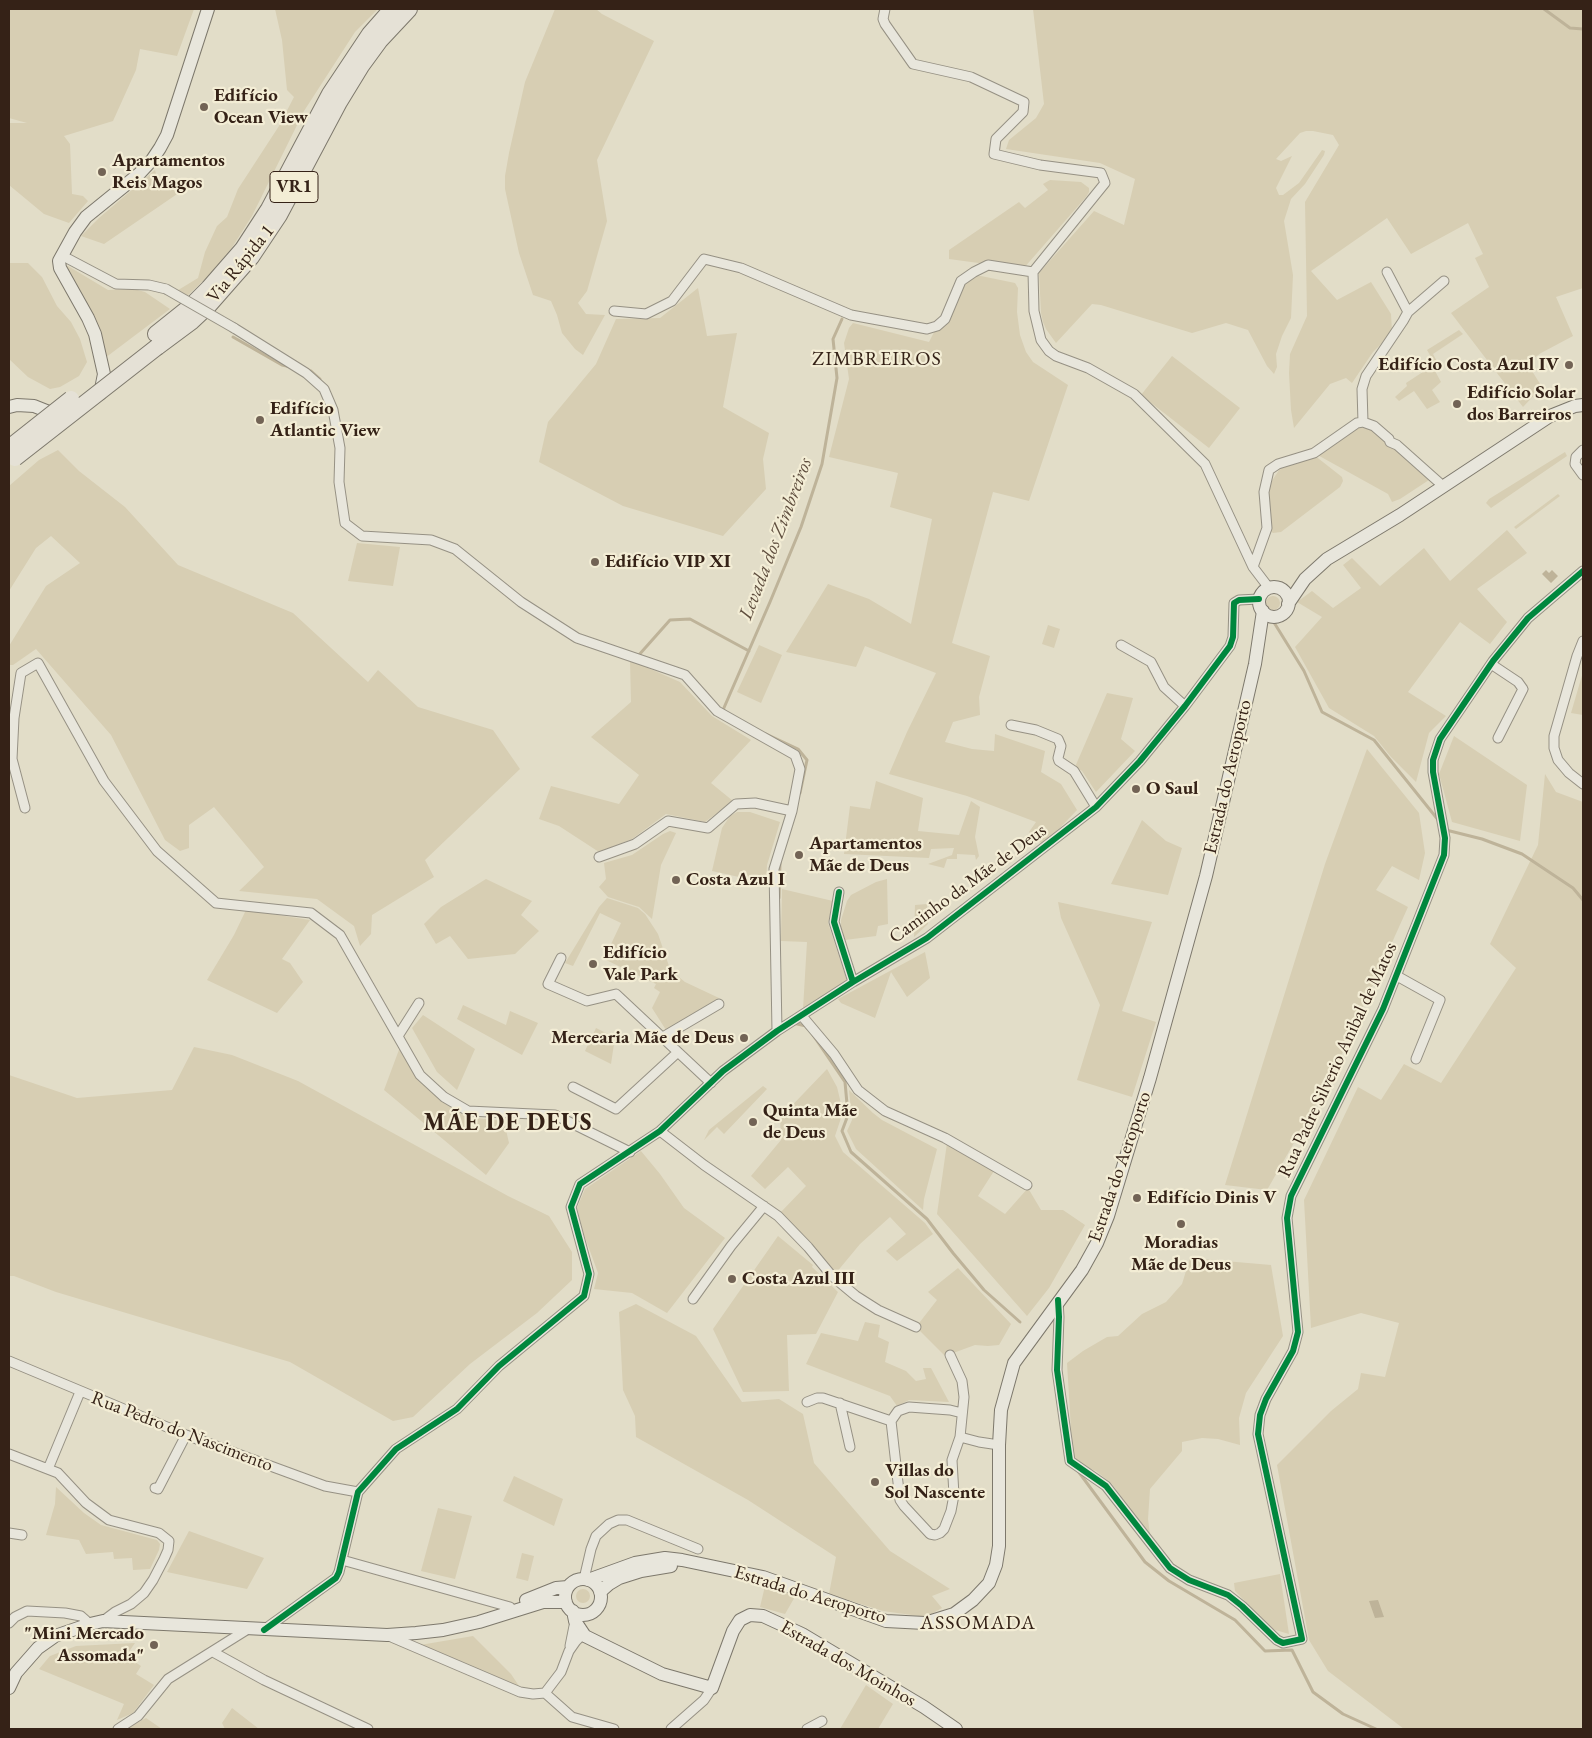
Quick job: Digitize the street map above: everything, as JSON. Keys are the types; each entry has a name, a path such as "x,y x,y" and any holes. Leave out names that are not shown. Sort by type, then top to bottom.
{"highway":[{"name":"Via Rápida 1","path":"154,343 227,269 243,249 269,209 330,94 370,34 392,9"},
{"name":"Via Rápida 1","path":"11,457 154,343 208,306 251,257 279,215 339,102 361,66 380,40 409,9"}],"main road":[{"path":"9,407 16,405 34,406 54,414 78,414 92,406 102,391 104,374 95,334 60,268 59,261 86,217 139,174 160,148 167,135 208,9"},
{"path":"1305,579 1262,592 1265,609 1285,611 1305,579 1327,559 1550,416 1575,406 1583,405"},
{"path":"1275,589 1287,596 1288,604"},
{"name":"Estrada do Aeroporto","path":"586,1579 635,1563 665,1558 763,1577 886,1621 926,1623 954,1614 974,1600 989,1583 996,1565 1000,1546 999,1445 1001,1410 1014,1363 1058,1300 1082,1270 1097,1243 1111,1207 1150,1078 1206,876 1255,664 1265,609"},
{"name":"Estrada do Aeroporto","path":"600,1592 619,1578 663,1567 698,1564"},
{"path":"583,1634 588,1614 598,1606 600,1599 600,1592 596,1584 586,1579 575,1581 568,1587 565,1594 571,1611 583,1634 662,1674 712,1688"},
{"path":"9,1688 16,1673 38,1648 55,1636 103,1621 387,1635 444,1630 479,1622 556,1588 568,1587"},
{"path":"505,1611 543,1602 588,1614"},
{"name":"Estrada dos Moinhos","path":"712,1688 733,1631 740,1620 750,1615 763,1616 802,1634 924,1707 956,1729"}],"street":[{"path":"885,9 883,19 885,24 912,64 972,77 1024,102 1023,112 996,139 994,154 1040,165 1101,173 1105,183 1033,272 1034,311 1041,340 1049,351 1088,368 1134,394 1205,464 1253,568 1275,589"},
{"path":"61,255 116,284 149,285 166,289 234,328 306,373 324,389 333,410 340,448 339,482 345,523 362,536 431,540 455,549 521,602 577,638 685,675 717,711 795,754 800,769 792,811 774,870 777,1031"},
{"path":"614,310 646,314 672,301 704,259 741,268 851,315 927,329 937,326 944,319 961,281 974,272 988,265 1033,272"},
{"path":"1387,272 1408,312"},
{"path":"1363,422 1362,390 1366,376 1408,312 1444,281"},
{"path":"1253,568 1267,528 1264,492 1269,470 1278,464 1314,453 1357,423 1363,422 1374,426 1390,442 1398,445 1443,486"},
{"path":"1583,450 1576,457 1576,464 1583,475"},
{"name":"Rua Padre Silverio Anibal de Matos","path":"1058,1300 1058,1370 1070,1461 1106,1486 1170,1568 1189,1580 1228,1595 1277,1640 1283,1643 1302,1639 1258,1434 1260,1415 1266,1399 1293,1351 1298,1332 1287,1218 1291,1196 1383,1009 1444,855 1446,845 1433,772 1433,760 1440,739 1491,664 1528,618 1583,571"},
{"name":"Caminho da Mãe de Deus","path":"358,1492 396,1449 457,1410 499,1366 584,1296 589,1274 571,1207 580,1184 660,1131 723,1071 777,1031 853,982 927,938 1096,807 1140,761 1230,646 1234,637 1234,603 1239,600 1265,609"},
{"path":"1583,641 1554,736 1554,748 1558,760 1569,773 1583,784"},
{"path":"1121,645 1151,662 1164,687 1184,706"},
{"path":"25,808 12,759 14,718 21,673 38,663 104,782 158,851 216,903 311,913 340,935 420,1075 444,1097 468,1111 555,1115 630,1152"},
{"path":"1491,664 1518,682 1523,689 1498,738"},
{"path":"1011,725 1036,730 1058,739 1061,746 1059,761 1074,771 1096,807"},
{"path":"599,857 635,844 668,821 708,828 736,804 755,803 792,811"},
{"path":"839,892 834,922 853,982"},
{"path":"561,958 548,984 587,1001 616,994 711,1083"},
{"path":"1397,976 1440,1000 1416,1059"},
{"path":"398,1036 419,1003"},
{"path":"663,1038 719,1004"},
{"path":"802,1016 834,1054 858,1090 885,1111 945,1138 1027,1185"},
{"path":"573,1087 616,1109 678,1052"},
{"path":"660,1131 704,1165 778,1216 808,1247 832,1276 856,1296 878,1310 916,1327"},
{"path":"693,1299 731,1246 764,1206"},
{"path":"950,1355 964,1387 962,1413 960,1437 952,1460 954,1495 951,1512 944,1529 935,1535 930,1534 900,1500 891,1421 898,1411 909,1406 962,1413"},
{"name":"Rua Pedro do Nascimento","path":"9,1361 186,1435 325,1486 358,1492"},
{"path":"48,1469 80,1392"},
{"path":"807,1402 817,1398 824,1398 891,1421"},
{"path":"840,1403 850,1447"},
{"path":"156,1488 158,1489 186,1435"},
{"path":"960,1437 999,1445"},
{"path":"9,1454 58,1473 86,1503 109,1520 159,1533 169,1541 164,1559 144,1593 131,1604 114,1612 103,1621"},
{"path":"264,1630 336,1578 358,1492"},
{"path":"586,1579 591,1549 596,1536 609,1524 618,1520 626,1520 698,1549"},
{"path":"9,1533 22,1536"},
{"path":"342,1560 505,1611"},
{"path":"9,1623 15,1617 27,1611 65,1613 81,1616 90,1624"},
{"path":"569,1652 571,1611"},
{"path":"118,1729 138,1716 168,1679 248,1629"},
{"path":"544,1694 561,1672 569,1652 583,1634"},
{"path":"387,1635 520,1692 544,1694 572,1717 614,1729"},
{"path":"213,1652 264,1680 368,1729"},
{"path":"671,1729 698,1705 712,1688"},
{"path":"807,1729 822,1721"}],"shaded area":[{"path":"9,9 194,9 177,56 140,49 136,70 113,121 64,136 70,144 72,194 83,196 88,201 69,223 44,214 9,185 9,123 27,123 9,118"},
{"path":"275,9 378,9 355,32 304,111 252,216 231,249 209,275 185,298 175,292 198,278 205,252 217,226 227,217 238,189 279,126 294,97 287,90 282,40"},
{"path":"555,9 596,9 654,41 597,160 607,221 587,291 578,303 586,314 605,315 583,355 575,349 562,333 551,301 533,295 519,253 505,189 509,153 525,82"},
{"path":"1033,9 1583,9 1583,288 1556,297 1573,336 1541,353 1527,363 1542,387 1523,407 1451,313 1489,287 1475,258 1483,254 1468,223 1411,254 1387,218 1311,271 1337,300 1371,282 1391,314 1392,331 1373,352 1352,383 1346,378 1330,384 1294,428 1289,373 1290,354 1307,316 1305,202 1339,145 1333,135 1313,131 1300,133 1276,159 1281,161 1292,156 1276,188 1279,195 1283,195 1299,183 1322,150 1325,151 1305,184 1291,199 1284,221 1293,275 1291,318 1276,354 1277,367 1274,374 1267,366 1248,330 1226,323 1192,333 1101,305 1092,304 1056,343 1043,322 1039,273 1094,211 1124,225 1135,179 1100,163 1006,149 1009,140 1036,118 1044,104"},
{"path":"155,170 157,178 183,190 104,244 81,236 99,218"},
{"path":"1050,180 1081,182 1089,188 1089,192 1023,269 949,259 949,250 1019,202 1025,208 1048,190 1043,184"},
{"path":"9,263 28,263 42,277 57,306 71,322 80,339 87,362 79,376 60,387 50,389 28,377 9,359"},
{"path":"65,266 108,290 134,289 145,292 170,309 105,358 100,329 71,280"},
{"path":"972,276 1015,283 1018,288 1017,312 1020,335 1026,352 1033,362 1068,385 1029,501 993,492 952,643 990,656 979,697 980,715 953,722 945,742 972,749 994,751 995,734 1045,751 1041,772 1061,784 1077,810 1056,832 1041,843 1029,832 1036,822 967,796 889,774 936,673 865,646 856,667 786,652 828,584 869,599 911,624 932,519 890,507 898,473 829,457 849,379 844,343 849,328 853,323 929,342 954,293"},
{"path":"698,288 707,336 737,333 723,407 769,433 763,459 766,489 723,536 623,506 539,462 548,422 596,364 616,319 660,318"},
{"path":"1459,330 1463,334 1433,354 1440,367 1435,371 1441,382 1432,390 1440,402 1427,409 1414,391 1399,401 1395,397 1407,386 1406,383 1435,364 1427,350"},
{"path":"1172,356 1240,408 1209,448 1141,395"},
{"path":"1363,422 1432,478 1400,499 1392,502 1388,494 1314,453"},
{"path":"58,450 79,471 125,507 178,565 293,613 368,682 378,670 418,707 493,730 520,769 425,860 434,877 372,915 371,934 360,946 354,926 317,899 239,891 264,867 214,807 189,825 189,848 180,851 165,840 111,735 36,649 13,665 9,665 9,646 46,586 80,563 51,536 36,548 9,591 9,486 39,460"},
{"path":"1565,452 1567,456 1491,508 1486,503 1489,499"},
{"path":"1314,455 1342,477 1343,481 1340,487 1281,532 1273,533 1270,531 1266,490 1281,467"},
{"path":"1558,494 1560,496 1516,529 1514,527"},
{"path":"1507,530 1527,553 1477,589 1507,622 1490,644 1460,622 1408,692 1446,716 1429,733 1416,782 1391,757 1374,736 1329,708 1295,647 1322,617 1297,602 1312,591 1333,608 1361,588 1343,565 1352,558 1380,586 1424,548 1450,581"},
{"path":"357,543 400,547 393,586 348,581"},
{"path":"1546,570 1549,573 1552,570 1558,576 1551,583 1542,574"},
{"path":"1273,596 1278,598 1280,603 1278,608 1273,610 1268,608 1266,603 1268,598"},
{"path":"1048,625 1060,629 1054,648 1042,644"},
{"path":"759,645 782,655 761,703 737,692"},
{"path":"630,660 680,682 712,716 751,740 711,783 733,801 705,822 666,814 632,839 599,852 559,826 539,819 551,786 619,804 639,775 591,737 631,702"},
{"path":"1583,672 1583,715 1571,713"},
{"path":"1107,693 1133,698 1121,739 1135,751 1096,792 1082,771 1075,767"},
{"path":"1454,736 1527,785 1520,841 1452,822 1439,774"},
{"path":"1367,749 1419,813 1425,853 1419,880 1392,866 1376,890 1408,907 1331,1078 1267,1190 1225,1185 1325,864"},
{"path":"1545,774 1556,792 1583,802 1583,1729 1404,1729 1328,1671 1309,1640 1277,1465 1331,1411 1358,1389 1361,1373 1385,1377 1399,1323 1361,1313 1311,1328 1304,1200 1358,1087 1381,1100 1404,1064 1441,1083 1516,968 1490,944 1538,845"},
{"path":"876,781 923,798 918,831 959,835 971,801 980,807 975,837 979,856 976,860 975,855 957,854 957,859 947,859 944,868 928,864 952,855 954,848 931,849 929,858 844,854 850,806 870,809"},
{"path":"737,812 750,812 780,822 767,865 766,883 712,871 722,828 730,816"},
{"path":"1142,820 1166,841 1182,848 1168,895 1111,884"},
{"path":"670,831 676,833 661,865 652,919 639,907 608,897 599,887 606,879 604,863 632,855"},
{"path":"486,879 532,901 521,915 539,931 515,954 468,959 450,936 436,944 424,924 441,907"},
{"path":"887,879 888,924 878,926 876,936 845,940 841,929 841,920 851,895 876,882"},
{"path":"782,889 833,901 828,923 847,981 803,1009 807,942 781,941"},
{"path":"607,898 638,908 645,914 658,934 669,966 674,973 685,982 719,998 666,1030 652,1008 660,992 654,988 656,984 604,959 621,923 600,913 573,966 565,963 599,907"},
{"path":"1058,902 1152,922 1122,1011 1156,1022 1132,1097 1077,1080 1100,1005 1061,918"},
{"path":"927,904 928,924 914,937 915,905"},
{"path":"246,910 310,920 282,959 290,963 303,982 277,1013 207,980 234,935"},
{"path":"925,952 930,978 907,997 891,972 875,1018 841,1003 838,999"},
{"path":"463,1005 506,1025 510,1011 538,1023 522,1055 457,1019"},
{"path":"423,1015 475,1049 457,1090 437,1072 412,1028"},
{"path":"596,1028 612,1036 610,1041 614,1044 611,1064 585,1051"},
{"path":"194,1047 232,1055 298,1081 508,1196 549,1216 572,1252 572,1280 537,1313 470,1364 413,1417 393,1421 290,1362 56,1292 14,1276 9,1276 9,1075 77,1098 172,1090"},
{"path":"400,1047 417,1078 445,1103 467,1117 504,1121 509,1143 486,1175 384,1090"},
{"path":"827,1069 837,1087 843,1112 835,1136 843,1152 925,1223 933,1234 897,1261 886,1251 906,1234 890,1217 860,1244 836,1273 780,1213 806,1186 788,1167 765,1189 751,1176 781,1140 780,1118"},
{"path":"763,1086 767,1089 724,1134 717,1127 704,1140 709,1130"},
{"path":"849,1090 882,1120 937,1149 923,1210 856,1149 847,1131 852,1120"},
{"path":"947,1143 994,1171 978,1196 1005,1214 1028,1188 1041,1210 1063,1210 1085,1225 1049,1288 1027,1316 937,1214"},
{"path":"641,1151 684,1208 725,1238 667,1313 632,1293 594,1289 598,1273 583,1232 577,1208 585,1189"},
{"path":"778,1236 813,1265 812,1267 838,1292 816,1334 787,1335 789,1391 743,1392 713,1329"},
{"path":"1190,1258 1271,1265 1283,1336 1246,1393 1239,1418 1240,1445 1218,1439 1202,1438 1182,1442 1182,1451 1150,1489 1148,1519 1150,1535 1112,1484 1096,1471 1073,1462 1067,1363 1107,1337 1118,1336 1142,1314 1166,1302 1182,1284"},
{"path":"958,1268 1011,1324 999,1345 975,1345 945,1356 916,1327 937,1300 928,1292"},
{"path":"636,1304 696,1336 742,1402 779,1399 803,1414 814,1463 890,1551 950,1589 932,1596 942,1608 926,1617 883,1611 829,1594 836,1557 748,1500 636,1437 635,1416 623,1390 619,1312"},
{"path":"865,1322 880,1325 878,1337 889,1342 885,1362 906,1371 916,1381 926,1379 923,1368 931,1368 949,1402 909,1400 897,1406 890,1396 806,1364 821,1333 858,1341"},
{"path":"514,1476 563,1499 554,1526 503,1501"},
{"path":"56,1487 84,1513 101,1525 157,1540 160,1544 159,1550 150,1569 133,1570 132,1558 114,1559 113,1552 86,1554 79,1540 46,1535 55,1504"},
{"path":"438,1508 472,1516 455,1579 421,1571"},
{"path":"189,1531 264,1558 247,1589 167,1572"},
{"path":"522,1553 534,1556 528,1581 516,1578"},
{"path":"1280,1574 1289,1634 1272,1629 1235,1591 1234,1583"},
{"path":"765,1586 796,1595 785,1614 760,1607"},
{"path":"583,1589 588,1591 590,1596 588,1601 583,1603 578,1601 576,1596 578,1591"},
{"path":"1378,1600 1384,1617 1375,1618 1369,1601"},
{"path":"473,1636 511,1674 519,1686 420,1645"},
{"path":"135,1643 126,1656 141,1666 136,1674 154,1685 133,1713 117,1720 124,1704 39,1669 50,1656 76,1646"},
{"path":"866,1685 893,1704 878,1729 840,1729"},
{"path":"232,1708 259,1729 225,1729 222,1723"},
{"path":"146,1718 162,1729 126,1729"}],"waterway":[{"path":"1544,9 1570,28 1583,29"},
{"name":"Levada dos Zimbreiros","path":"725,711 723,710 801,527 822,464 837,378 833,339 842,319"},
{"name":"Levada dos Zimbreiros","path":"233,337 282,365 291,367"},
{"name":"Levada dos Zimbreiros","path":"307,370 320,379"},
{"name":"Levada dos Zimbreiros","path":"1270,616 1304,671 1322,712 1374,740 1439,821"},
{"name":"Levada dos Zimbreiros","path":"637,656 670,620 690,619 749,651"},
{"name":"Levada dos Zimbreiros","path":"766,734 798,749 807,760 800,793"},
{"name":"Levada dos Zimbreiros","path":"1446,830 1482,839 1522,854 1573,888 1583,900"},
{"name":"Levada dos Zimbreiros","path":"779,898 780,862"},
{"name":"Levada dos Zimbreiros","path":"793,1023 806,1026 807,1028"},
{"name":"Levada dos Zimbreiros","path":"813,1035 845,1082 848,1115 842,1131 851,1152 927,1219 984,1290 1020,1322"},
{"name":"Levada dos Zimbreiros","path":"1078,1471 1145,1562 1169,1581 1235,1620 1265,1651 1292,1650 1313,1692 1343,1714 1376,1729"}],"cycle path":[{"path":"1058,1300 1057,1370 1070,1461 1106,1486 1170,1568 1189,1580 1228,1595 1277,1640 1283,1643 1302,1639 1258,1434 1260,1415 1266,1399 1293,1351 1298,1332 1287,1218 1291,1196 1383,1009 1444,855 1445,838 1433,772 1433,760 1440,739 1493,661 1528,618 1583,571"},
{"path":"264,1630 336,1578 358,1492 396,1449 457,1409 499,1366 584,1296 589,1274 571,1207 580,1184 660,1131 723,1071 777,1031 853,982 927,938 1096,807 1140,761 1185,706 1230,646 1233,637 1234,603 1239,600 1259,599"},
{"path":"839,892 834,922 853,982"}],"place":[{"name":"Edifício Ocean View","path":"204,107"},
{"name":"Apartamentos Reis Magos","path":"102,172"},
{"name":"Edifício Costa Azul IV","path":"1569,365"},
{"name":"Edifício Solar dos Barreiros","path":"1457,404"},
{"name":"Edifício Atlantic View","path":"260,420"},
{"name":"Edifício VIP XI","path":"595,562"},
{"name":"O Saul","path":"1136,789"},
{"name":"Apartamentos Mãe de Deus","path":"799,855"},
{"name":"Costa Azul I","path":"676,880"},
{"name":"Edifício Vale Park","path":"593,964"},
{"name":"Mercearia Mãe de Deus","path":"744,1038"},
{"name":"Quinta Mãe de Deus","path":"753,1122"},
{"name":"Edifício Dinis V","path":"1137,1198"},
{"name":"Moradias Mãe de Deus","path":"1181,1224"},
{"name":"Costa Azul III","path":"732,1279"},
{"name":"Villas do Sol Nascente","path":"875,1482"},
{"name":"\"Mini Mercado Assomada\"","path":"154,1645"}],"district":[{"name":"ZIMBREIROS","path":"877,360"},
{"name":"MÃE DE DEUS","path":"508,1123"},
{"name":"ASSOMADA","path":"978,1624"}]}
